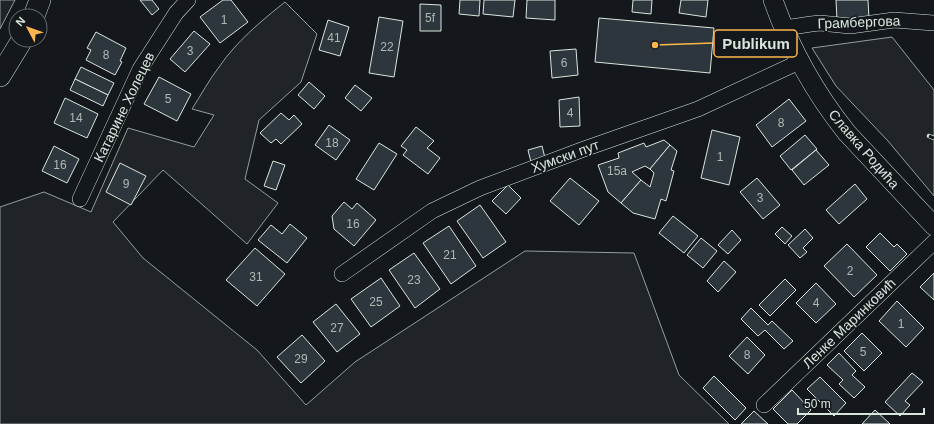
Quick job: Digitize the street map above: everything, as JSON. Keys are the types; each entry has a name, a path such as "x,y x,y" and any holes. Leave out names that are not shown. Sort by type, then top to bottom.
{"main road":[{"path":"0,76 17,48"}],"street":[{"name":"Катарине Холецев","path":"80,199 140,69 176,13 188,0"},
{"name":"Славка Родића","path":"773,0 800,62 820,97 847,133 934,226"},
{"name":"Грамбергова","path":"785,28 820,23 850,26 898,20 934,23"},
{"name":"Хумски пут","path":"342,274 432,211 480,188 592,146 698,109 800,62"},
{"name":"Ленке Маринковић","path":"764,405 934,242"}],"shaded area":[{"path":"0,0 15,0 11,8 8,8 8,14 0,29"},
{"path":"285,2 317,34 301,82 259,120 245,179 278,203 247,244 163,170 113,222 143,258 257,350 306,405 355,362 525,251 634,253 679,375 729,424 0,424 0,207 44,192 91,212 128,128 194,147 214,115 192,109 208,82 241,40"},
{"path":"892,37 934,90 934,196 888,141 836,86 812,48"}],"building":[{"path":"140,0 152,0 159,9 152,15"},
{"path":"223,0 231,0 248,22 220,43 200,17"},
{"path":"460,0 480,0 479,16 459,14"},
{"path":"484,0 515,0 513,17 483,14"},
{"path":"527,0 555,0 555,20 526,18"},
{"path":"633,0 652,0 651,14 632,12"},
{"path":"681,0 708,0 706,17 679,13"},
{"path":"836,0 868,0 869,19 837,20"},
{"path":"420,4 441,5 441,31 420,31"},
{"path":"379,17 403,21 394,77 369,73"},
{"path":"599,18 714,28 710,73 595,62"},
{"path":"328,20 349,27 340,56 319,50"},
{"path":"194,31 210,44 185,72 170,59"},
{"path":"96,32 126,48 120,61 122,62 115,75 86,60 91,50 87,48"},
{"path":"576,49 578,75 552,78 550,51"},
{"path":"81,67 114,83 108,95 75,79"},
{"path":"159,77 191,94 177,121 144,104"},
{"path":"75,79 108,95 103,106 70,90"},
{"path":"309,82 325,96 314,109 298,95"},
{"path":"355,85 372,98 361,111 345,98"},
{"path":"579,97 580,126 560,127 559,100"},
{"path":"65,98 98,114 87,138 54,123"},
{"path":"789,99 806,121 772,147 756,125"},
{"path":"281,113 289,120 294,115 302,124 281,144 276,139 271,143 260,133"},
{"path":"329,125 350,140 336,160 315,145"},
{"path":"416,127 434,141 427,148 440,158 428,174 403,155 407,150 401,146"},
{"path":"712,130 740,137 729,185 701,178"},
{"path":"805,135 817,149 791,170 780,156"},
{"path":"664,140 670,145 650,169 645,166 632,172 641,180 621,203 608,192 598,165 619,158 618,153 644,143 646,147"},
{"path":"379,143 397,154 374,190 356,179"},
{"path":"670,145 677,151 671,170 674,171 666,201 661,199 655,219 633,213 621,203 641,180 650,187 654,173 650,169"},
{"path":"54,146 79,159 67,183 42,171"},
{"path":"542,146 545,158 531,162 528,150"},
{"path":"816,150 829,165 804,185 792,170"},
{"path":"273,161 285,165 276,190 264,186"},
{"path":"120,163 146,176 131,205 106,192"},
{"path":"570,178 599,201 579,225 550,201"},
{"path":"757,178 780,205 763,219 740,192"},
{"path":"855,184 867,199 839,224 826,210"},
{"path":"508,185 521,198 506,214 492,201"},
{"path":"344,202 352,209 357,203 376,220 354,246 334,229 332,216"},
{"path":"480,205 506,242 483,258 457,221"},
{"path":"673,216 698,236 684,253 659,233"},
{"path":"290,224 307,238 287,263 258,240 271,225 282,234"},
{"path":"449,226 476,266 451,284 423,243"},
{"path":"782,227 792,236 785,244 775,234"},
{"path":"805,229 813,238 803,248 807,252 800,258 788,245"},
{"path":"732,230 741,240 728,254 718,245"},
{"path":"880,233 894,247 897,244 907,254 890,271 866,247"},
{"path":"701,238 717,251 703,268 687,255"},
{"path":"847,244 877,275 854,297 824,266"},
{"path":"255,248 285,274 257,306 226,280"},
{"path":"414,253 440,289 415,308 389,270"},
{"path":"724,261 736,272 718,292 707,281"},
{"path":"934,273 934,300 920,287"},
{"path":"381,278 400,306 371,327 351,299"},
{"path":"785,279 796,290 770,316 759,305"},
{"path":"816,283 836,304 816,323 796,303"},
{"path":"897,301 924,328 906,347 879,321"},
{"path":"336,304 360,334 337,352 313,322"},
{"path":"751,308 768,325 772,321 793,341 784,349 765,330 758,336 741,319"},
{"path":"862,333 882,353 864,371 844,351"},
{"path":"302,335 325,361 301,383 277,357"},
{"path":"747,337 765,355 748,374 729,356"},
{"path":"839,353 856,371 852,375 865,387 854,398 839,384 843,380 827,365"},
{"path":"912,373 923,382 905,401 910,405 900,416 885,402"},
{"path":"714,376 746,408 735,420 703,388"},
{"path":"820,377 846,403 834,416 807,389"},
{"path":"792,390 811,410 797,424 788,424 773,409"},
{"path":"875,410 890,424 862,424"},
{"path":"754,411 768,424 741,424"}],"railway":[{"path":"929,136 934,138"}],"place":[{"name":"Publikum","path":"655,45"}]}
